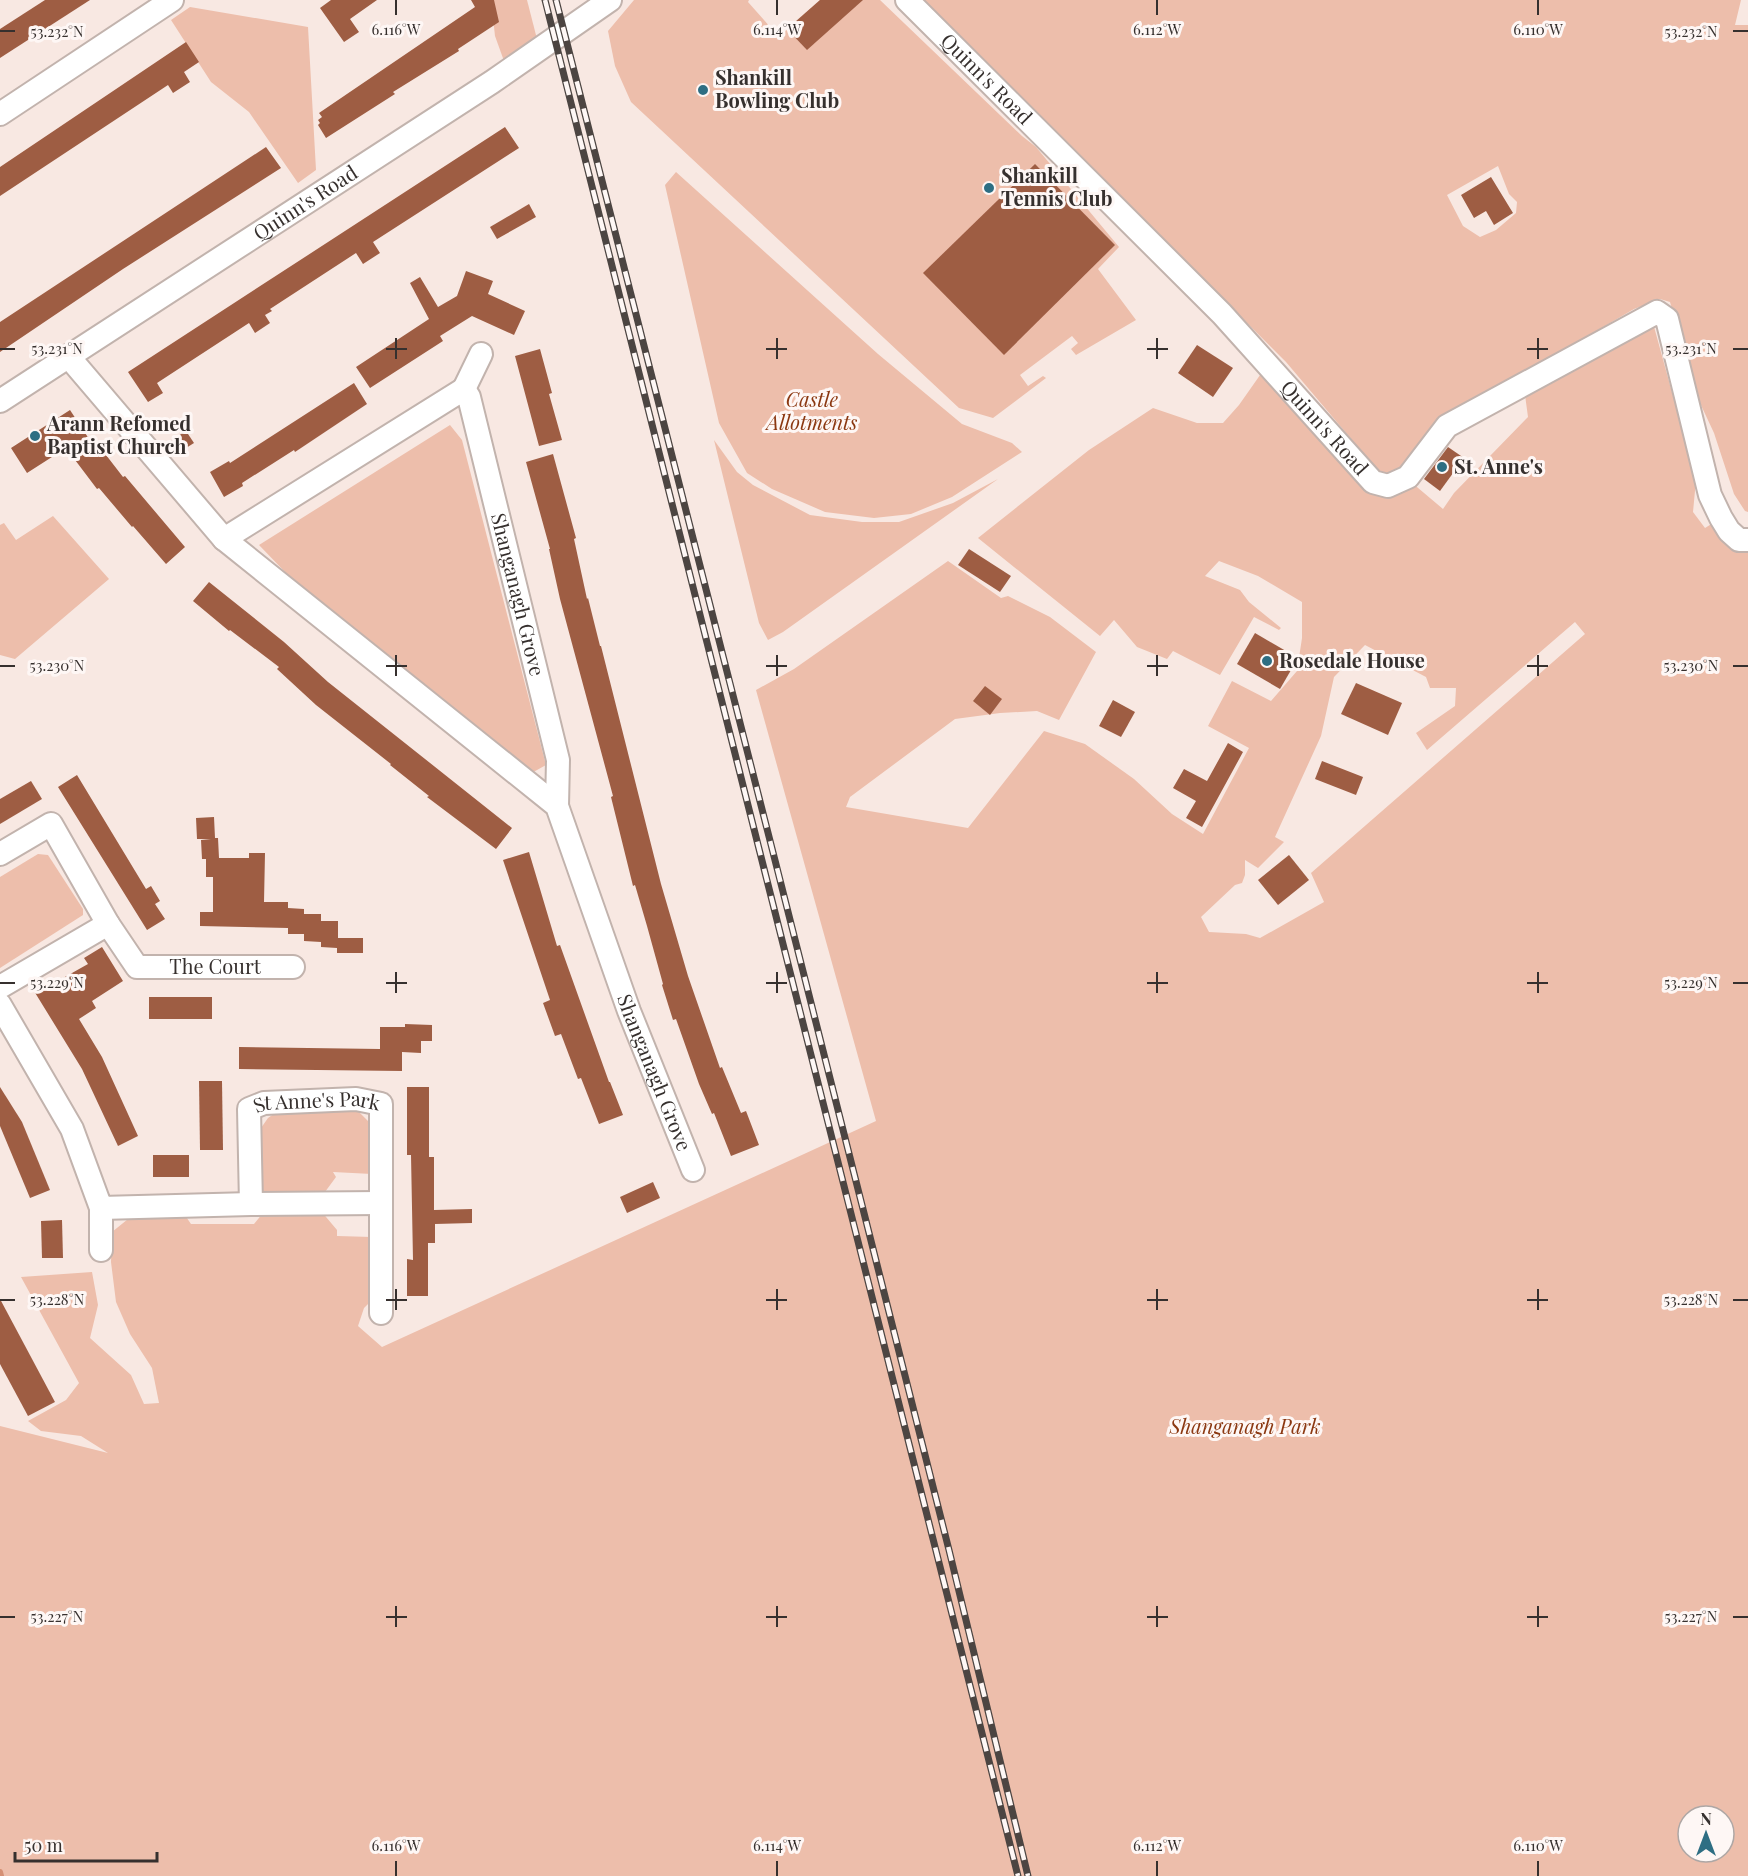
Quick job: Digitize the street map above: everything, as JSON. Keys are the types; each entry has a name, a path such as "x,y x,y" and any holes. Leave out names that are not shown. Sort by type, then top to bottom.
{"street":[{"path":"0,114 172,0"},
{"name":"Quinn's Road","path":"0,401 492,82 610,0"},
{"name":"Quinn's Road","path":"907,0 1222,314 1373,482 1388,486 1408,477 1448,426 1657,312 1667,319 1710,495 1729,531 1739,540 1748,540"},
{"path":"224,539 464,389 481,354"},
{"path":"68,356 224,539 557,806"},
{"name":"Shanganagh Grove","path":"464,389 469,397 558,760 557,806 629,1011 693,1170"},
{"path":"0,854 51,824 108,924 0,987"},
{"name":"The Court","path":"108,924 137,968 293,968"},
{"path":"0,1005 72,1130 101,1208 101,1250"},
{"name":"St Anne's Park","path":"251,1204 249,1109 264,1103 356,1099 381,1104 381,1313"},
{"path":"101,1208 381,1203"}],"green space":[{"path":"491,0 527,0 537,39 504,61 495,36"},
{"name":"Shankill Tennis Club","path":"634,0 749,0 748,2 779,37 820,0 880,0 1036,147 1119,247 1098,269 1136,320 1076,355 1071,349 1078,343 1072,336 1020,375 1028,386 1043,376 1046,378 993,418 959,408 631,102 615,66 608,31"},
{"path":"924,0 1741,0 1735,25 1748,25 1748,512 1734,494 1714,433 1700,403 1670,302 1660,299 1634,309 1435,425 1397,472 1380,473 1286,362","holes":["1498,166 1509,194 1517,202 1516,213 1496,230 1480,237 1463,226 1447,195"]},
{"path":"190,7 308,27 316,170 298,183 249,112 211,82 171,20"},
{"name":"Castle Allotments","path":"676,172 878,354 962,424 1012,443 1022,452 952,497 911,514 874,518 825,512 772,489 747,473 719,423 665,185"},
{"name":"Shanganagh Park","path":"1653,323 1696,480 1693,512 1705,528 1721,518 1748,540 1748,1876 0,1876 0,1426 108,1453 81,1436 41,1431 28,1421 66,1400 79,1383 21,1277 92,1272 98,1305 90,1338 131,1375 144,1404 159,1403 152,1368 130,1334 116,1302 111,1262 112,1232 133,1215 182,1211 191,1224 254,1224 263,1213 321,1211 337,1230 337,1236 372,1237 375,1297 364,1308 358,1326 382,1347 876,1121 756,690 794,669 948,561 1001,598 1008,596 1050,617 1096,652 1059,720 1037,711 955,719 850,797 846,807 968,828 1044,731 1085,744 1134,779 1172,814 1203,834 1249,748 1208,726 1232,681 1271,701 1297,671 1302,638 1302,602 1258,576 1219,561 1205,576 1240,590 1249,602 1281,628 1279,630 1254,617 1220,675 1173,651 1167,659 1137,647 1114,620 1100,636 978,538 1089,450 1153,408 1197,423 1223,423 1265,368 1366,483 1411,482 1443,509 1454,493 1528,417 1525,395","holes":["1575,622 1585,634 1311,873 1324,902 1260,938 1246,934 1209,932 1201,917 1235,885 1242,883 1245,875 1245,860 1258,868 1284,842 1275,837 1321,736 1334,677 1365,645 1426,677 1430,688 1456,688 1455,706 1416,733 1427,750"]},
{"path":"450,425 462,440 546,765 528,775 286,579 287,574 259,545"},
{"path":"714,440 737,472 753,485 810,515 862,522 899,522 953,503 998,479 783,632 768,640 759,623"},
{"path":"53,516 109,579 15,659 0,655 0,525 4,523 16,540"},
{"path":"38,854 48,855 83,909 83,915 0,968 0,877"},
{"path":"352,1108 373,1126 372,1174 333,1172 336,1177 322,1196 262,1193 259,1188 261,1128 268,1118 278,1111"}],"building":[{"path":"45,0 90,0 0,58 0,29"},
{"path":"331,0 377,0 350,19 359,32 344,42 320,8"},
{"path":"471,0 494,0 499,22 458,49 459,51 393,92 395,94 326,138 318,125 320,123 318,120 322,117 319,113 475,7"},
{"path":"820,0 863,0 807,50 787,29"},
{"path":"186,42 199,62 184,72 190,82 173,93 168,85 0,196 0,167"},
{"path":"505,127 519,148 373,242 380,253 363,264 356,253 270,309 272,311 265,315 270,323 255,333 249,323 157,383 163,393 148,402 128,372"},
{"path":"266,147 281,168 123,269 0,352 0,322"},
{"path":"1035,164 1115,245 1004,355 923,273"},
{"path":"1491,177 1513,213 1494,225 1486,211 1474,218 1461,195"},
{"path":"529,204 536,217 497,239 490,227"},
{"path":"466,271 493,281 488,294 525,311 514,335 472,316 440,336 443,341 370,388 356,367 429,319 410,283 420,277 438,307 457,296"},
{"path":"1197,345 1233,368 1213,397 1178,373"},
{"path":"540,349 552,393 549,394 562,440 539,446 515,356"},
{"path":"354,383 367,404 295,452 294,450 242,483 243,486 224,497 210,472 229,461 230,463"},
{"path":"70,410 93,445 96,442 123,477 125,476 185,547 166,564 99,488 97,489 66,448 27,473 11,448"},
{"path":"186,431 194,443 178,453 170,441"},
{"name":"St. Anne's","path":"1448,447 1464,458 1440,491 1424,479"},
{"path":"553,454 576,538 574,539 587,599 661,884 688,976 720,1068 722,1067 741,1113 746,1111 759,1145 731,1156 714,1113 712,1114 699,1084 676,1019 673,1020 662,985 635,885 633,886 611,797 613,796 560,599 550,549 526,462"},
{"path":"969,549 1011,576 1000,592 958,565"},
{"path":"209,582 284,642 328,682 512,828 496,849 427,797 429,796 391,764 316,705 277,669 279,667 229,631 193,601"},
{"name":"Rosedale House","path":"1255,633 1298,658 1280,689 1237,664"},
{"path":"1356,683 1402,703 1388,735 1341,714"},
{"path":"985,686 1002,699 990,715 973,701"},
{"path":"1113,700 1135,712 1121,737 1099,726"},
{"path":"1228,743 1243,752 1202,827 1186,818 1196,801 1173,788 1184,769 1207,781"},
{"path":"1322,761 1363,777 1356,795 1315,779"},
{"path":"77,775 146,889 151,886 160,901 155,904 165,919 147,930 58,787"},
{"path":"31,781 42,799 0,824 0,799"},
{"path":"214,817 219,858 249,858 249,853 265,853 264,902 288,902 288,908 304,909 304,914 321,914 321,921 338,921 338,938 363,938 363,953 337,953 337,948 321,947 321,942 304,941 304,934 288,934 288,928 200,926 200,912 213,912 213,877 206,877 206,859 202,859 201,840 211,839 197,839 196,818"},
{"path":"529,852 557,946 560,945 623,1115 599,1124 581,1078 578,1079 561,1034 555,1036 543,1003 550,1000 503,860"},
{"path":"1289,855 1309,880 1278,905 1258,880"},
{"path":"102,947 123,981 92,1001 96,1008 79,1019 102,1057 138,1136 118,1146 82,1069 34,991 88,964 84,958"},
{"path":"149,997 212,997 212,1019 149,1019"},
{"path":"405,1024 432,1025 432,1041 421,1041 421,1053 402,1052 402,1071 239,1069 239,1047 380,1049 380,1027 405,1027"},
{"path":"199,1081 222,1081 223,1150 200,1150"},
{"path":"0,1087 22,1122 50,1190 30,1198 0,1126"},
{"path":"407,1087 429,1087 429,1157 434,1157 434,1210 472,1209 472,1223 435,1224 435,1243 428,1243 428,1296 407,1296 407,1259 413,1260 411,1155 407,1155"},
{"path":"153,1155 189,1155 189,1177 153,1177"},
{"path":"653,1182 660,1198 627,1213 620,1197"},
{"path":"62,1220 63,1258 42,1258 41,1221"},
{"path":"0,1299 55,1402 28,1416 0,1364"}],"waterway":[{"path":"0,1872 1,1876"}],"railway":[{"path":"545,0 1018,1876"},
{"path":"556,0 949,1550 1028,1876"}],"place":[{"name":"Shankill Bowling Club","path":"703,90"},
{"name":"Shankill Tennis Club","path":"989,188"},
{"name":"Arann Refomed Baptist Church","path":"35,436"},
{"name":"St. Anne's","path":"1442,467"},
{"name":"Rosedale House","path":"1267,661"}]}
